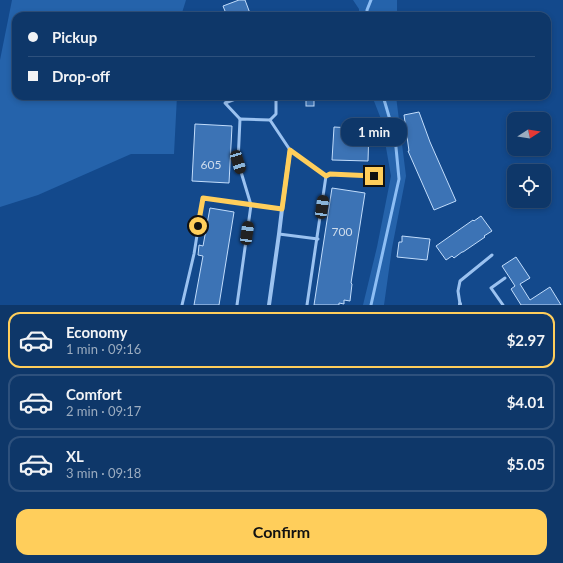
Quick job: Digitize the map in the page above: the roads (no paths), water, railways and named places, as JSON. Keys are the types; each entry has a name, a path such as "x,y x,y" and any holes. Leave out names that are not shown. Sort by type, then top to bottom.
{"street":[{"path":"269,305 290,150"}],"lane":[{"path":"233,100 225,103 240,119 270,120 276,114 276,100"},
{"path":"237,305 251,204 238,162 240,119"},
{"path":"270,120 290,150 326,176"},
{"path":"326,176 330,174 374,176"},
{"path":"307,305 318,239 326,176"},
{"path":"182,305 194,254 203,198 282,209"},
{"path":"279,234 318,239"},
{"path":"460,304 458,291 460,281 492,255"},
{"path":"502,305 491,288 505,278"}],"waterway":[{"path":"367,12 371,0"},
{"path":"371,305 399,179 395,137 384,100"}]}
